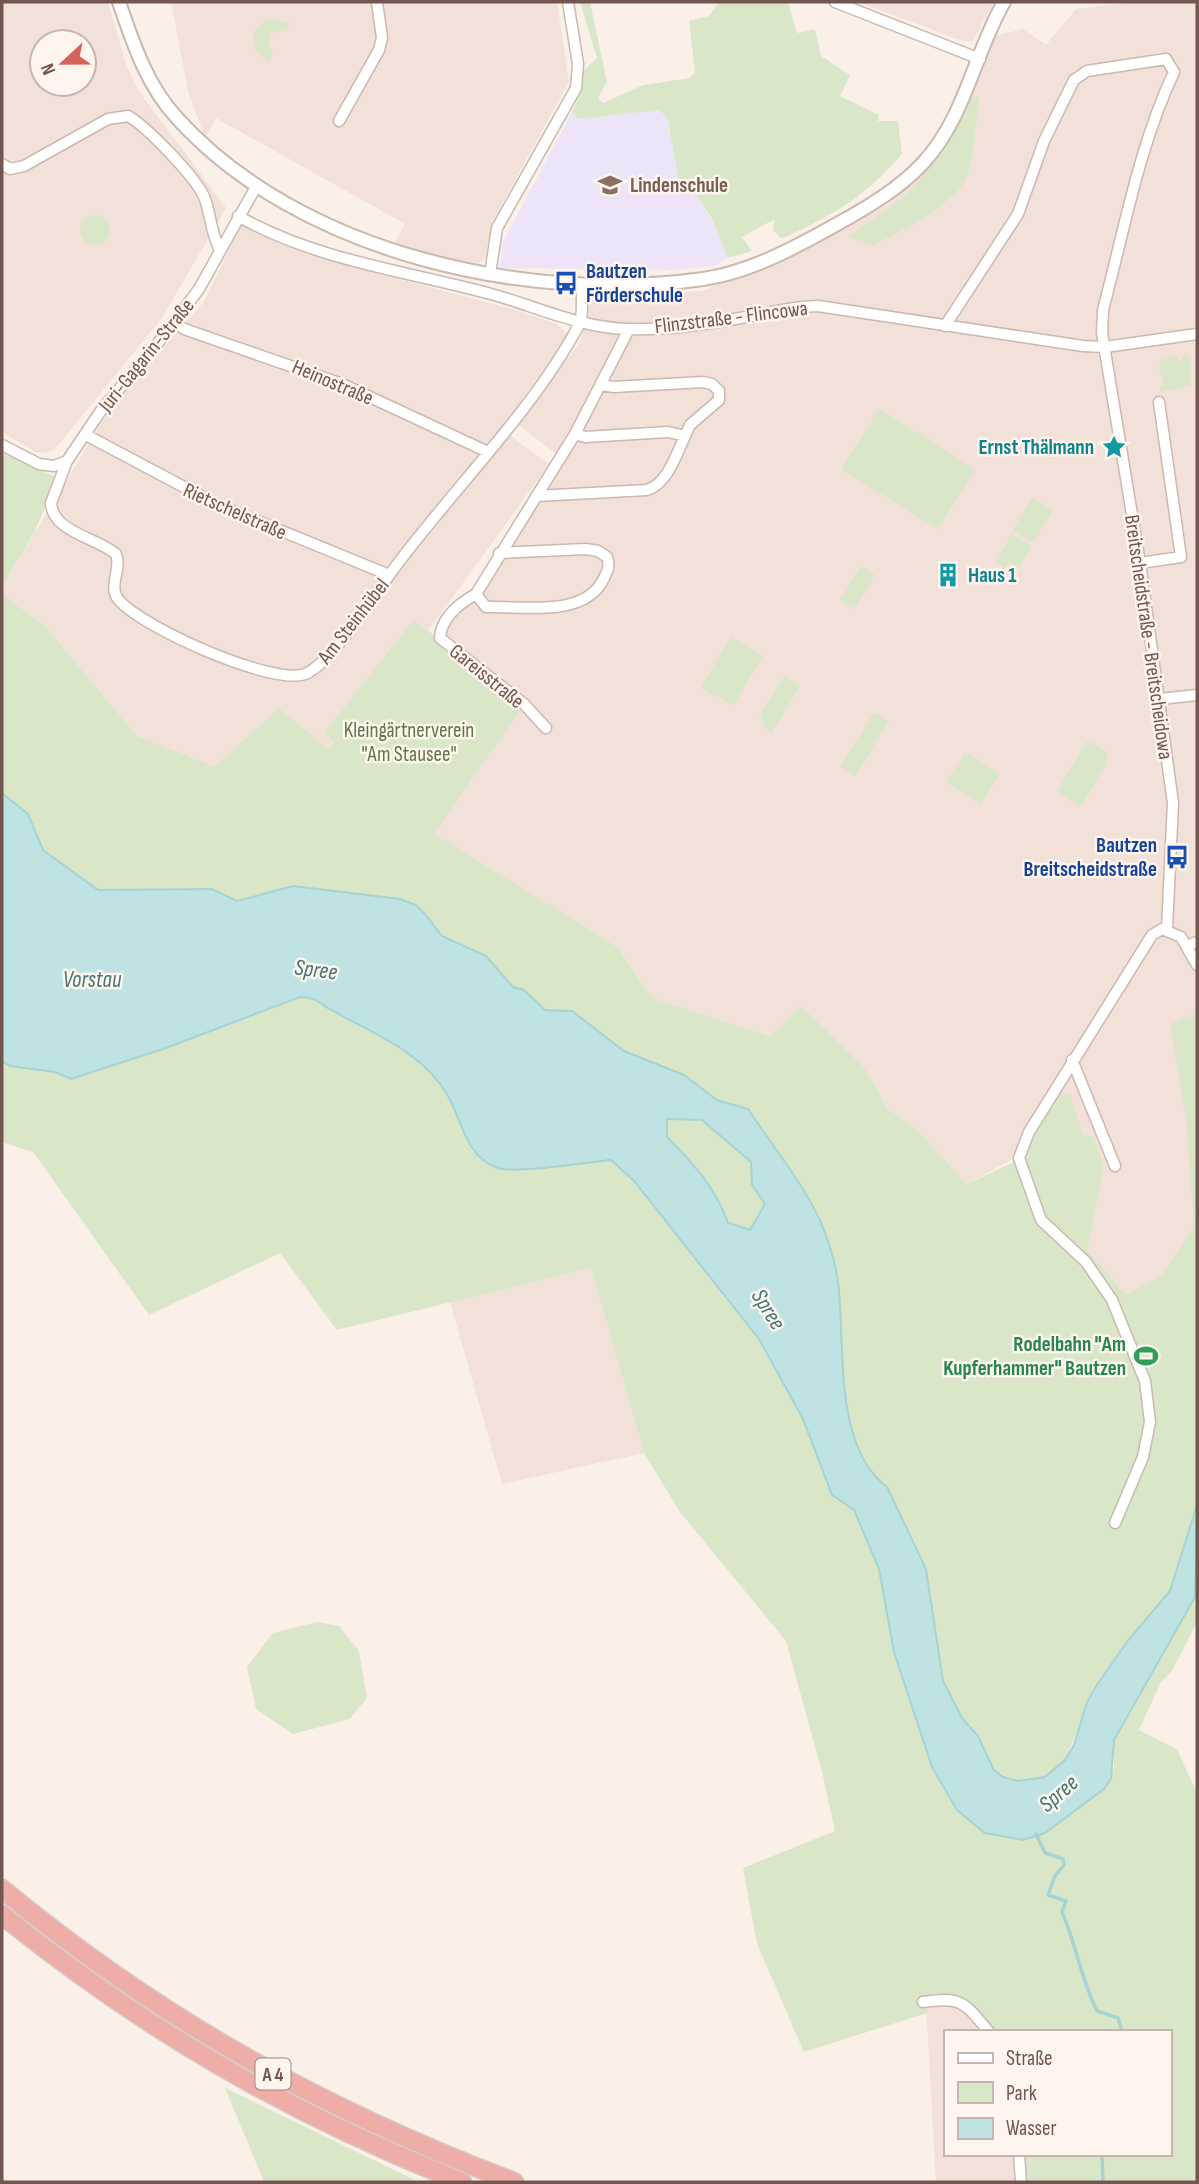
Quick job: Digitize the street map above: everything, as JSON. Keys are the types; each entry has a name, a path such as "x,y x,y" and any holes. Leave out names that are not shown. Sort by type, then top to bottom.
{"highway":[{"name":"A 4","path":"2,1889 100,1967 241,2056 365,2121 514,2182"},
{"name":"A 4","path":"2,1915 86,1981 216,2066 354,2138 462,2182"}],"street":[{"path":"120,2 146,72 172,113 201,141 257,185 304,212 381,246 443,267 582,284 705,278 759,263 846,219 884,196 922,164 946,133 1004,2"},
{"path":"339,121 379,50 382,38 377,2"},
{"path":"490,274 497,228 576,88 578,64 568,2"},
{"path":"835,2 980,59"},
{"name":"Breitscheidstraße - Breitscheidowa","path":"945,326 1018,214 1044,141 1074,80 1087,71 1166,59 1174,72 1157,108 1103,310 1105,347 1140,563 1173,803 1167,929"},
{"path":"2,164 10,169 24,166 108,119 128,116 148,129 204,196 210,230 220,251"},
{"name":"Juri-Gagarin-Straße","path":"67,461 102,409 199,289 257,185"},
{"name":"Flinzstraße - Flincowa","path":"238,216 275,236 309,248 495,295 557,318 628,329 704,324 792,306 818,306 1105,347 1197,334"},
{"path":"581,321 582,284"},
{"name":"Am Steinhübel","path":"67,461 51,503 52,511 63,523 116,554 119,562 113,587 116,595 157,630 264,671 288,677 305,674 321,664 379,593 389,575 488,452 544,377 581,321"},
{"name":"Heinostraße","path":"174,323 184,329 342,384 488,452"},
{"name":"Gareisstraße","path":"546,728 524,704 440,638 440,629 460,603 476,594 575,434 628,329"},
{"path":"536,496 647,490 656,487 665,477 690,425 719,400 719,391 712,384 601,385"},
{"path":"1140,563 1181,556 1159,402"},
{"path":"575,434 595,436 667,432 685,436"},
{"name":"Rietschelstraße","path":"86,435 216,504 389,575"},
{"path":"2,445 46,466 67,461"},
{"path":"476,594 486,607 569,605 584,601 598,590 609,567 607,557 598,551 586,549 499,553"},
{"path":"1160,699 1197,695"},
{"path":"1115,1523 1143,1457 1150,1422 1145,1381 1112,1300 1086,1262 1041,1220 1019,1158 1029,1132 1072,1060 1146,943 1157,931 1167,929 1181,937 1197,965"},
{"path":"1187,946 1197,942"},
{"path":"1072,1060 1115,1166"},
{"path":"923,2002 951,1998 970,2010 987,2030"},
{"path":"1019,2156 1021,2182"}],"shaded area":[{"path":"2,2 108,2 127,67 138,90 226,208 162,318 55,449 45,453 35,452 2,432"},
{"path":"171,2 557,2 569,82 492,222 485,258 474,267 393,246 405,224 216,118 205,138 188,91"},
{"path":"858,2 994,2 973,41 963,41"},
{"path":"1135,2 1197,2 1197,1461 1143,1370 1116,1298 1088,1260 1047,1219 1020,1155 967,1184 912,1125 888,1109 865,1068 801,1007 772,1036 652,998 619,947 137,736 46,627 2,594 2,587 111,407 204,302 241,225 280,243 338,263 519,311 557,324 568,335 501,429 549,464 429,630 424,627 440,640 463,608 492,579 563,459 517,424 581,341 591,299 702,291 819,243 887,205 929,168 950,138 995,36 1023,29 1046,45 1076,9"},
{"name":"Lindenschule","path":"660,110 668,119 678,178 694,191 722,238 727,258 715,266 671,270 500,268 503,242 572,112 578,119"},
{"path":"591,1268 644,1453 502,1484 450,1302"},
{"path":"946,2001 970,2010 987,2030 944,2030 944,2156 1019,2156 1021,2182 936,2182 926,2005"}],"green space":[{"path":"580,2 590,2 607,82 598,98 603,103 643,85 690,78 695,72 689,21 709,16 719,2 788,2 797,33 815,29 821,56 850,75 840,96 879,115 878,121 898,121 902,154 874,183 833,213 782,239 773,230 775,219 742,237 752,251 727,258 709,214 678,178 668,120 660,110 578,119 572,112 580,94 581,73 597,58"},
{"path":"276,19 290,24 286,31 271,33 268,46 273,52 269,61 256,52 253,34 264,21"},
{"path":"979,96 968,174 958,190 923,218 873,245 849,237 893,205 918,182 947,142 969,98"},
{"path":"95,215 105,220 110,230 105,240 95,245 85,240 80,230 85,220"},
{"path":"1185,354 1190,358 1191,385 1161,392 1160,386 1164,384 1159,370 1160,361 1175,355 1180,363"},
{"path":"879,409 975,469 938,529 841,469"},
{"path":"2,453 53,476 56,481 35,531 2,587"},
{"path":"1032,498 1053,511 1033,543 1013,530"},
{"path":"1011,534 1032,546 1019,568 1009,562 1005,568 996,563"},
{"path":"861,566 875,575 854,609 840,600"},
{"name":"Kleingärtnerverein \"Am Stausee\"","path":"2,594 46,627 137,736 215,767 279,708 329,750 335,741 324,733 414,620 524,704 434,834 619,948 652,998 771,1036 801,1006 865,1068 888,1109 912,1125 967,1184 1016,1161 1037,1222 1083,1265 1108,1302 1143,1370 1116,1298 1088,1260 1047,1219 1023,1162 1026,1144 1043,1115 1061,1094 1070,1095 1083,1135 1094,1136 1104,1166 1087,1250 1125,1295 1163,1275 1194,1225 1186,1117 1170,1024 1197,1013 1197,1505 1170,1591 1129,1639 1097,1685 1065,1760 1045,1777 1018,1781 1003,1777 994,1770 978,1736 962,1718 943,1681 926,1569 887,1488 869,1470 857,1447 849,1420 838,1282 828,1242 809,1200 748,1109 718,1100 684,1075 624,1051 572,1011 545,1010 524,990 513,987 485,956 442,936 426,914 400,899 293,886 237,900 212,889 98,890 43,850 28,814 2,793"},
{"path":"731,637 763,656 733,706 701,687"},
{"path":"784,676 800,686 772,732 762,727 766,722 759,717"},
{"path":"874,712 889,721 855,776 840,767"},
{"path":"1087,741 1108,752 1105,766 1081,806 1057,791"},
{"path":"965,752 999,774 981,804 946,782"},
{"path":"300,997 316,998 331,1011 357,1021 423,1064 448,1095 472,1151 499,1168 488,1075 611,1161 633,1181 759,1339 803,1419 822,1463 826,1484 835,1499 854,1510 879,1569 894,1652 932,1767 1023,1840 1045,1834 1104,1789 1114,1769 1114,1740 1197,1590 1197,1622 1172,1671 1161,1682 1139,1730 1177,1749 1197,1793 1197,2182 1021,2182 1019,2156 1171,2156 1171,2030 987,2030 962,2006 947,2002 927,2005 927,2013 804,2052 757,1944 743,1868 835,1831 822,1772 786,1641 680,1512 644,1453 591,1268 337,1330 280,1253 149,1315 33,1152 2,1142 2,1061 11,1066 55,1072 71,1078 166,1048"},
{"path":"667,1119 702,1120 751,1162 752,1185 765,1204 750,1230 728,1223 717,1198 703,1177 667,1137"},
{"path":"317,1622 339,1626 359,1651 367,1698 350,1719 293,1734 256,1709 247,1667 273,1633"},
{"path":"225,2088 419,2182 264,2182"}],"water":[{"name":"Vorstau","path":"2,793 28,814 43,850 98,890 212,889 237,901 293,886 400,899 416,905 442,936 486,956 513,987 524,990 545,1010 572,1011 624,1051 684,1075 717,1100 748,1109 800,1184 824,1230 837,1276 845,1392 849,1420 857,1446 869,1469 887,1487 926,1569 943,1681 962,1718 978,1736 994,1770 1003,1777 1018,1781 1045,1777 1065,1760 1074,1745 1087,1702 1097,1685 1129,1639 1170,1591 1197,1505 1195,1597 1114,1740 1111,1779 1104,1789 1045,1833 1023,1840 985,1833 957,1810 932,1767 894,1652 879,1569 854,1510 832,1495 803,1419 759,1339 634,1181 611,1160 520,1170 498,1168 487,1163 478,1156 466,1138 448,1096 425,1067 381,1036 311,998 300,997 166,1048 71,1079 55,1072 10,1066 2,1061","holes":["667,1119 702,1120 751,1162 752,1185 765,1204 750,1230 728,1223 717,1198 703,1177 667,1137"]}],"waterway":[{"path":"1036,1834 1045,1853 1063,1859 1064,1865 1055,1876 1048,1895 1066,1901 1062,1912 1091,1999 1097,2011 1118,2018 1121,2030"},
{"path":"1102,2156 1103,2182"}],"place":[{"name":"Lindenschule","path":"610,185"},
{"name":"Bautzen Förderschule","path":"566,283"},
{"name":"Ernst Thälmann","path":"1114,447"},
{"name":"Haus 1","path":"948,575"},
{"name":"Bautzen Breitscheidstraße","path":"1177,857"},
{"name":"Rodelbahn \"Am Kupferhammer\" Bautzen","path":"1146,1356"}],"water label":[{"name":"Spree","path":"316,969"},
{"name":"Spree","path":"769,1309"},
{"name":"Spree","path":"1058,1793"}]}
